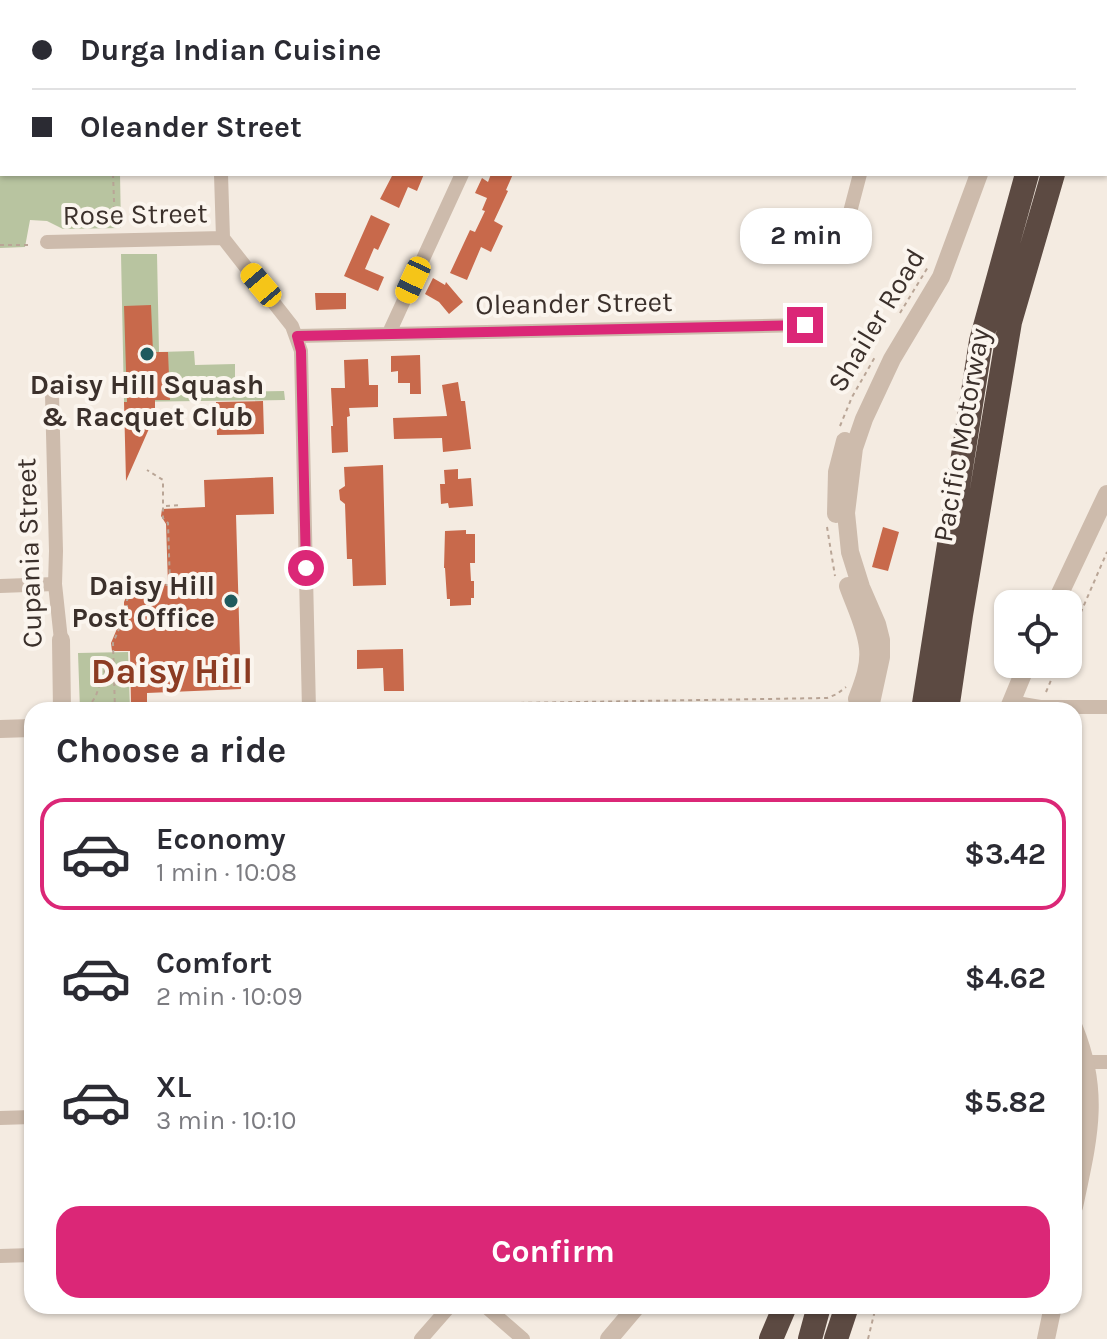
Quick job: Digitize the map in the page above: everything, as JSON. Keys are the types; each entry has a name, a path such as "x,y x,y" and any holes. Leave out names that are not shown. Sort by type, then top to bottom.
{"highway":[{"name":"Pacific Motorway","path":"924,702 981,341 1026,176"},
{"name":"Pacific Motorway","path":"948,702 1010,322 1052,176"},
{"path":"771,1339 782,1314"},
{"path":"810,1339 817,1314"}],"street":[{"path":"221,176 223,238 292,326 301,351 309,702"},
{"path":"389,333 461,176"},
{"path":"850,212 859,176"},
{"name":"Shailer Road","path":"863,702 868,647 838,551 837,472 852,417 871,378 951,249 978,176"},
{"name":"Rose Street","path":"47,242 223,238"},
{"name":"Oleander Street","path":"297,336 805,325"},
{"name":"Cupania Street","path":"52,394 55,584 69,702"},
{"path":"1062,590 1107,494"},
{"path":"0,586 55,584"},
{"path":"1012,702 1021,678"},
{"path":"1082,707 1107,707"},
{"path":"0,729 24,728"},
{"path":"1082,1051 1091,1098 1082,1167"},
{"path":"1086,1062 1107,1062"},
{"path":"0,1118 24,1117"},
{"path":"0,1256 24,1255"},
{"path":"421,1339 443,1314"},
{"path":"494,1314 523,1339"},
{"path":"609,1339 630,1314"},
{"path":"1046,1339 1051,1314"}],"path":[{"path":"113,176 116,240"},
{"path":"0,245 29,245"},
{"path":"115,702 113,643 127,610 127,600 136,585 170,585 168,523 163,518 163,480 147,470"},
{"path":"164,506 180,505"},
{"path":"1082,610 1107,552"},
{"path":"91,702 104,671 113,665"},
{"path":"1042,702 1052,678"},
{"path":"570,702 827,698 833,695"},
{"path":"868,1339 874,1314"}],"green space":[{"path":"0,176 120,176 121,228 63,229 47,221 30,220 25,247 0,248"},
{"path":"121,254 157,254 159,352 194,351 195,365 235,364 235,392 284,391 285,400 124,402"},
{"path":"128,652 130,702 80,702 78,653"}],"building":[{"path":"392,176 423,176 417,191 408,187 399,208 380,199"},
{"path":"490,176 512,176 494,221 503,226 491,252 481,247 467,280 450,273 470,230 475,232 485,211 482,210 487,198 475,193 482,178 488,182"},
{"path":"371,215 390,224 365,269 384,277 378,291 344,276"},
{"path":"433,278 445,285 446,282 463,302 449,314 439,302 425,294"},
{"path":"315,293 346,293 346,309 316,310"},
{"name":"Daisy Hill Squash & Racquet Club","path":"151,305 153,352 168,352 170,400 155,400 155,415 126,481 124,306"},
{"path":"420,355 421,394 410,394 410,383 398,383 398,371 391,372 391,356"},
{"path":"368,359 369,385 378,385 378,407 349,408 348,452 332,453 331,388 345,388 344,360"},
{"path":"458,382 461,401 465,401 471,449 443,452 442,438 394,439 393,418 447,416 442,385"},
{"path":"263,401 264,434 217,435 216,402"},
{"path":"383,465 386,585 353,586 352,559 347,559 345,504 340,500 339,490 345,486 344,467"},
{"path":"458,469 458,479 471,478 473,506 449,508 448,503 441,504 440,484 445,484 444,470"},
{"path":"273,477 274,514 236,515 241,689 147,693 147,702 131,702 130,651 112,651 111,643 124,612 124,602 132,583 168,584 166,524 161,516 162,509 205,507 204,480"},
{"path":"883,527 899,532 888,571 872,567"},
{"path":"466,530 466,534 475,534 475,563 470,563 474,598 471,598 471,605 450,606 444,568 445,531"},
{"path":"403,649 404,691 384,691 383,668 357,669 357,650"}],"place":[{"name":"Daisy Hill Squash & Racquet Club","path":"147,354"},
{"name":"Daisy Hill Post Office","path":"231,601"}],"district":[{"name":"Daisy Hill","path":"172,671"}],"route":[{"path":"306,568 301,351 297,336 805,325"}]}
